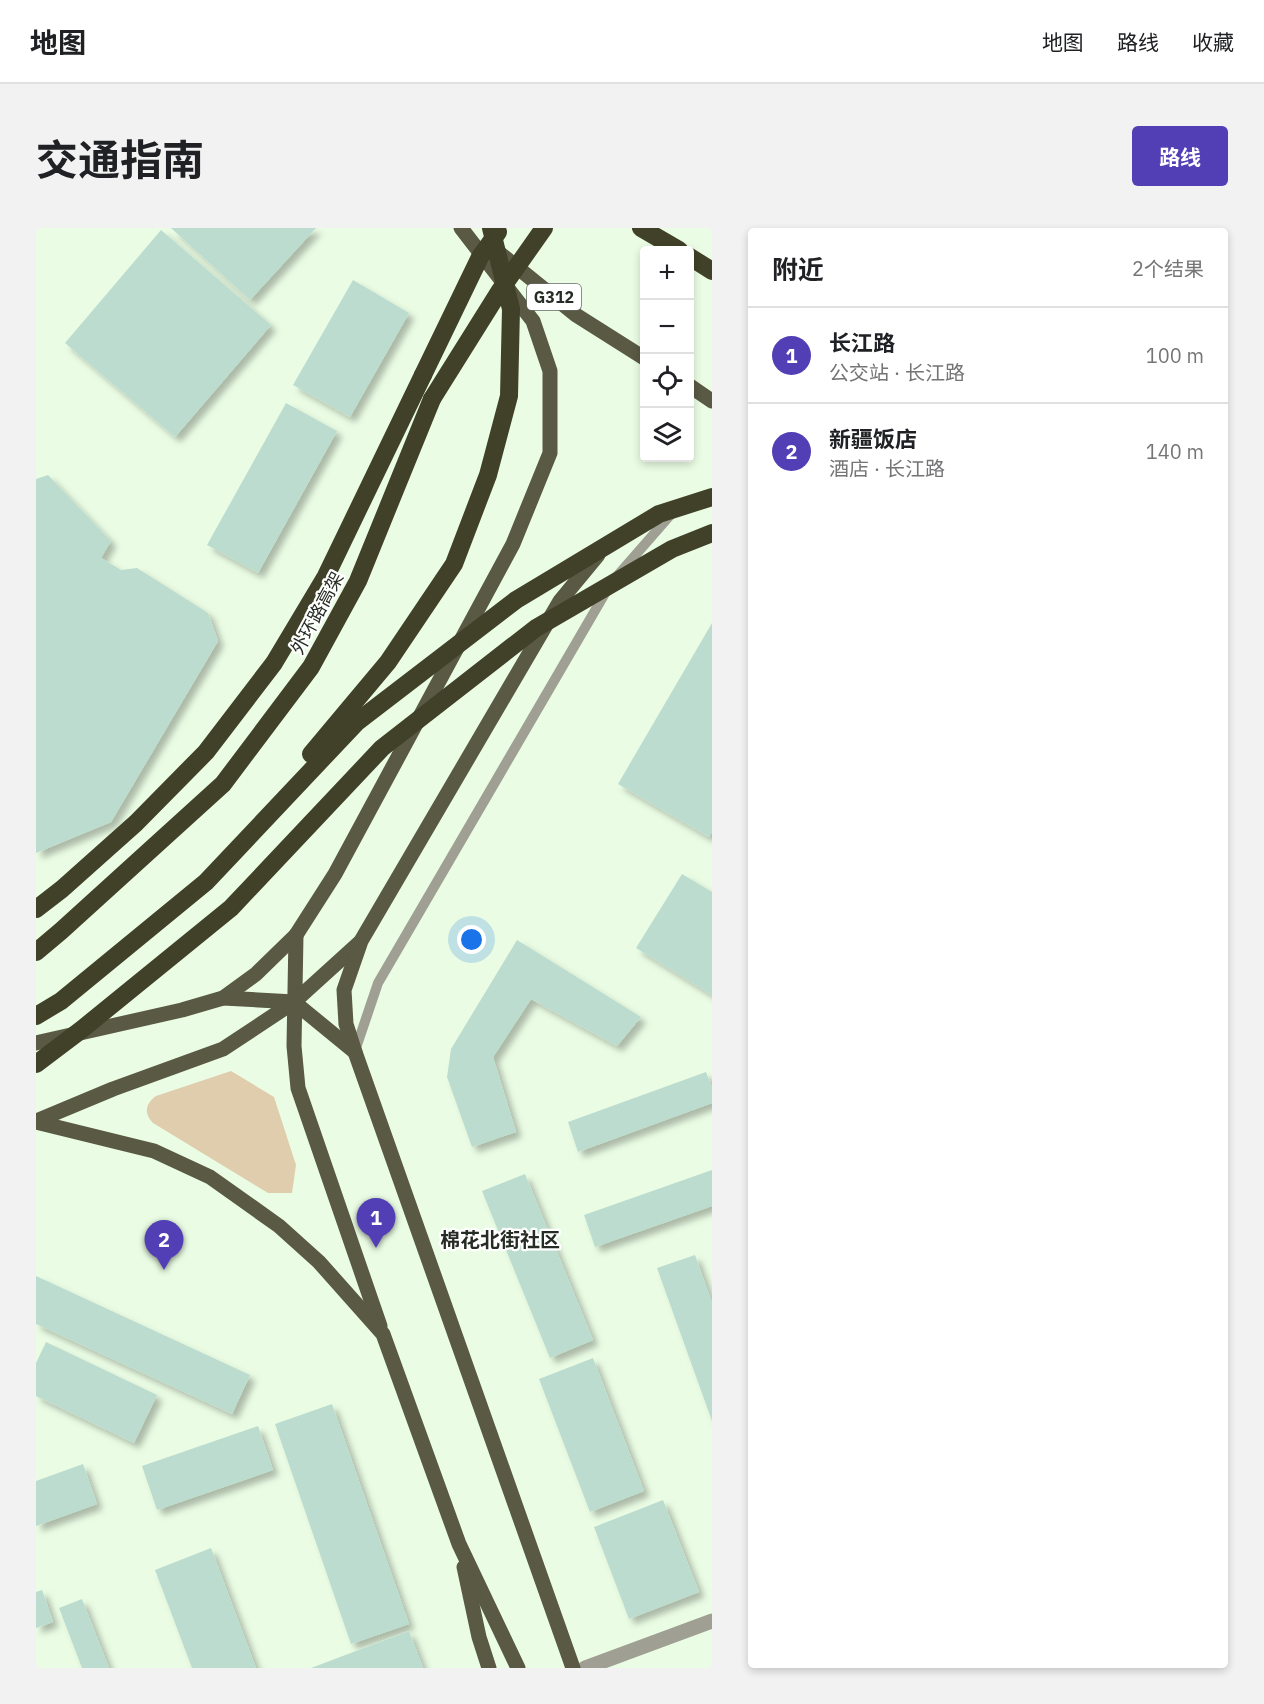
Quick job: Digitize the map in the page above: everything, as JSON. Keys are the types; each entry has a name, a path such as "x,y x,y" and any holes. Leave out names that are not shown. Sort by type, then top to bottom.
{"highway":[{"path":"206,882 387,662 454,564 488,475 509,396 511,309 491,228"},
{"name":"外环路高架","path":"36,909 136,823 206,752 274,663 326,576 480,257 501,228"},
{"name":"外环路高架","path":"36,952 223,784 311,668 358,581 432,399 499,292 544,228"},
{"path":"641,228 672,246"},
{"path":"694,260 712,271"},
{"path":"36,1016 61,1001 206,882 357,722 507,607 659,514 712,498"},
{"path":"36,1064 231,908 382,748 536,628 672,549 712,533"}],"main road":[{"path":"223,998 256,974 296,935 334,874 513,544 550,453 550,370 533,321 461,228"},
{"name":"G312","path":"469,228 576,315 640,355"},
{"path":"694,389 712,401"},
{"path":"573,1668 355,1052 346,1024 344,990 361,941 560,601 595,556 679,506 712,498"},
{"path":"296,935 294,1046 298,1088 459,1544 518,1668"},
{"path":"36,1121 113,1089 223,1049 294,1002 361,941"},
{"path":"36,1043 182,1010 223,998 294,1002 355,1052"},
{"path":"36,1121 154,1151 210,1177 279,1226 319,1262 383,1334"},
{"path":"459,1544 478,1637 489,1668"}],"street":[{"path":"585,1668 712,1621"}],"lane":[{"path":"355,1052 378,983 607,590 613,580 679,506"}],"shaded area":[{"path":"231,1071 274,1097 296,1165 292,1193 268,1193 153,1123 148,1116 148,1105 156,1096"}],"building":[{"path":"171,228 316,228 250,300"},
{"path":"161,230 271,325 175,437 65,343"},
{"path":"353,280 409,313 350,417 293,385"},
{"path":"286,403 337,431 258,573 207,545"},
{"path":"48,475 111,541 101,558 121,570 137,568 208,613 218,641 111,822 36,853 36,479"},
{"path":"712,623 712,832 709,837 618,784"},
{"path":"682,874 712,892 712,995 636,948"},
{"path":"517,940 641,1017 617,1046 531,999 493,1057 516,1132 472,1147 447,1077 451,1049"},
{"path":"706,1072 712,1088 712,1103 578,1152 568,1122"},
{"path":"712,1170 712,1206 595,1247 584,1215"},
{"path":"525,1174 593,1340 550,1358 482,1191"},
{"path":"695,1255 712,1303 712,1421 657,1268"},
{"path":"36,1276 250,1375 232,1414 36,1324"},
{"path":"46,1342 157,1395 134,1443 36,1396 36,1363"},
{"path":"593,1358 644,1491 590,1512 539,1379"},
{"path":"332,1404 409,1624 351,1644 275,1424"},
{"path":"258,1426 273,1470 157,1510 142,1466"},
{"path":"83,1464 97,1504 36,1526 36,1481"},
{"path":"663,1500 699,1592 629,1619 594,1527"},
{"path":"211,1548 256,1668 192,1668 155,1570"},
{"path":"42,1590 53,1622 36,1628 36,1592"},
{"path":"82,1599 109,1668 82,1668 59,1608"},
{"path":"409,1631 423,1668 311,1668"}],"place":[{"name":"长江路","path":"376,1248"},
{"name":"新疆饭店","path":"164,1270"}],"district":[{"name":"棉花北街社区","path":"500,1239"}]}
